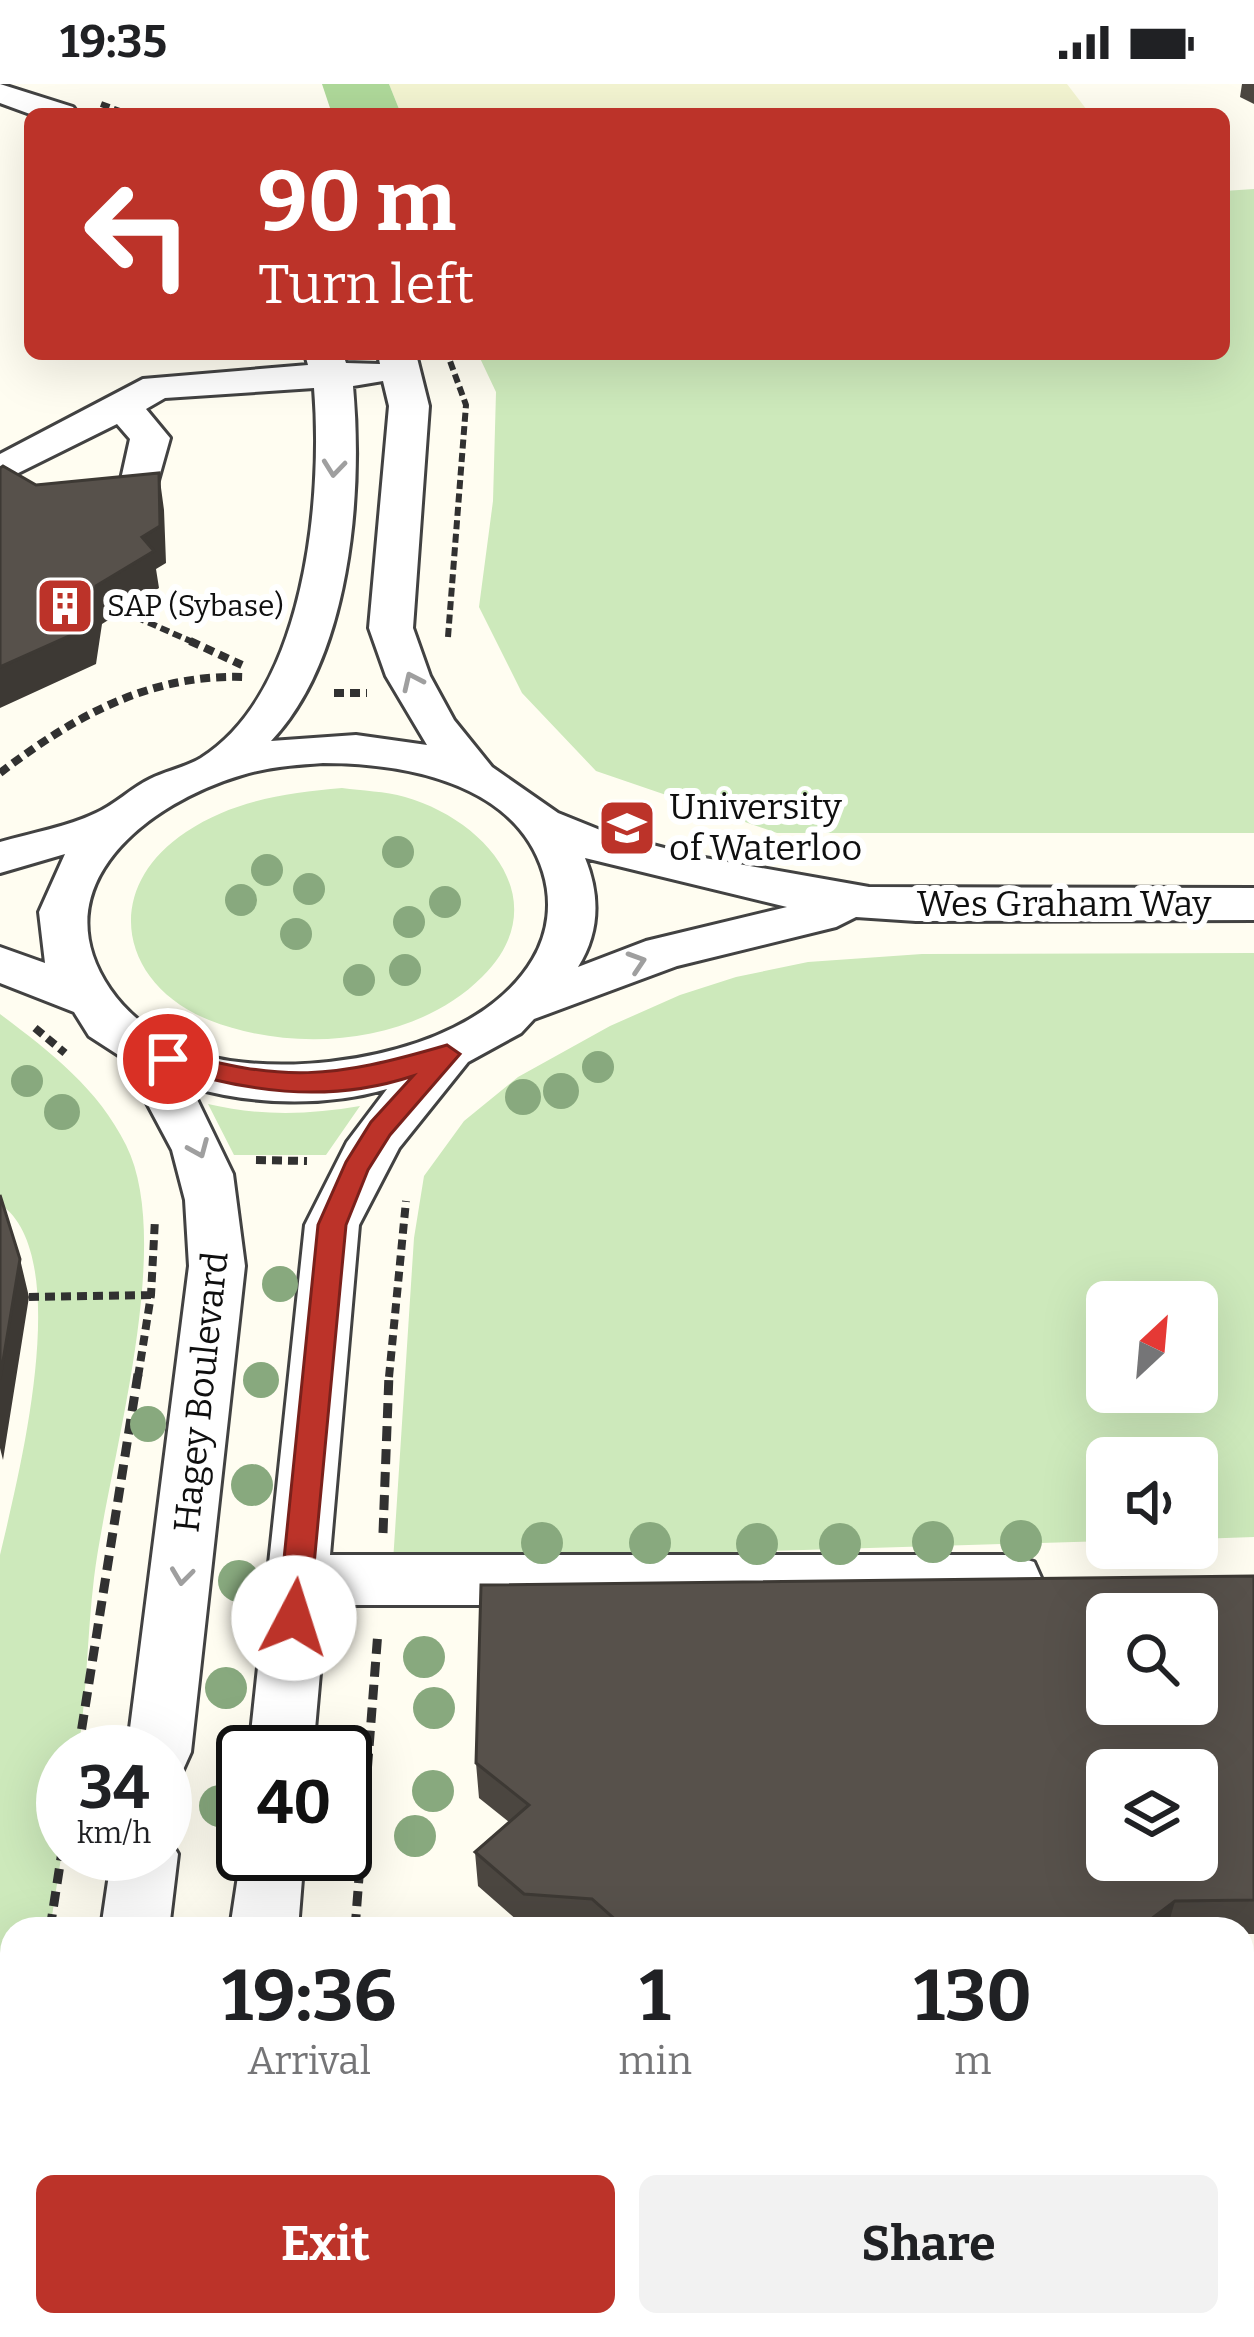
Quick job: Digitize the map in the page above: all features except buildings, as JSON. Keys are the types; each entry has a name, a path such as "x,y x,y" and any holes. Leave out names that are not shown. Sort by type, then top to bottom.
{"street":[{"path":"0,92 44,108"},
{"path":"0,470 157,388 329,364 399,363 409,406 391,628 408,676 434,725 476,777"},
{"path":"218,768 287,692 300,658 326,545 338,425 329,364"},
{"path":"122,406 150,438 138,494"},
{"path":"0,964 83,998 142,1048 194,1070 273,1084 357,1081 447,1054 498,1028 528,1004 563,955 574,920 574,886 563,854 543,825 523,806 476,777 433,761 350,749 264,755 160,792 115,823 79,865 64,904 62,944 83,998"},
{"path":"0,857 115,823"},
{"name":"Wes Graham Way","path":"543,825 745,884 874,904 1254,904"},
{"name":"Wes Graham Way","path":"528,1004 682,948 874,904"},
{"name":"Hagey Boulevard","path":"142,1048 200,1144 216,1205 218,1266 162,1725"},
{"path":"284,1725 332,1225 355,1168 380,1129 447,1054"},
{"path":"297,1580 1065,1580"},
{"path":"137,1917 141,1881"},
{"path":"265,1917 268,1881"}],"path":[{"path":"448,640 466,405 450,360"},
{"path":"136,617 242,664"},
{"path":"0,773 43,738 91,713 178,679 238,676"},
{"path":"322,691 377,692"},
{"path":"28,1022 82,1066"},
{"path":"254,1160 325,1162"},
{"path":"82,1725 152,1295 155,1214"},
{"path":"29,1297 152,1295"},
{"path":"52,1917 57,1881"}],"green space":[{"path":"322,84 389,84 399,108 330,108"},
{"path":"389,84 1067,84 1085,108 399,108"},
{"path":"1254,189 1254,833 777,833 596,771 522,693 479,607 493,501 496,392 481,360 1230,360 1230,191"},
{"path":"342,788 397,795 435,808 485,844 502,867 512,893 513,920 504,949 482,977 454,1000 423,1017 352,1037 278,1037 242,1031 179,1004 155,983 132,934 132,907 141,880 159,855 204,821 242,805"},
{"path":"1254,953 1254,1537 1218,1538 1218,1437 1086,1437 1086,1542 393,1562 414,1238 424,1176 464,1121 518,1077 610,1026 680,995 808,962 922,954"},
{"path":"0,1014 71,1072 115,1125 140,1188 144,1239 134,1356 94,1578 81,1725 36,1725 36,1881 57,1881 52,1917 0,1917 0,1555 28,1424 38,1317 35,1270 23,1231 0,1204"},
{"path":"208,1104 284,1113 360,1106 326,1155 234,1155"}],"place":[{"name":"SAP (Sybase)","path":"65,606"},
{"name":"University of Waterloo","path":"627,828"}],"route":[{"path":"168,1059 232,1078 315,1084 398,1072 447,1054 380,1129 355,1168 332,1225 294,1618"}]}
